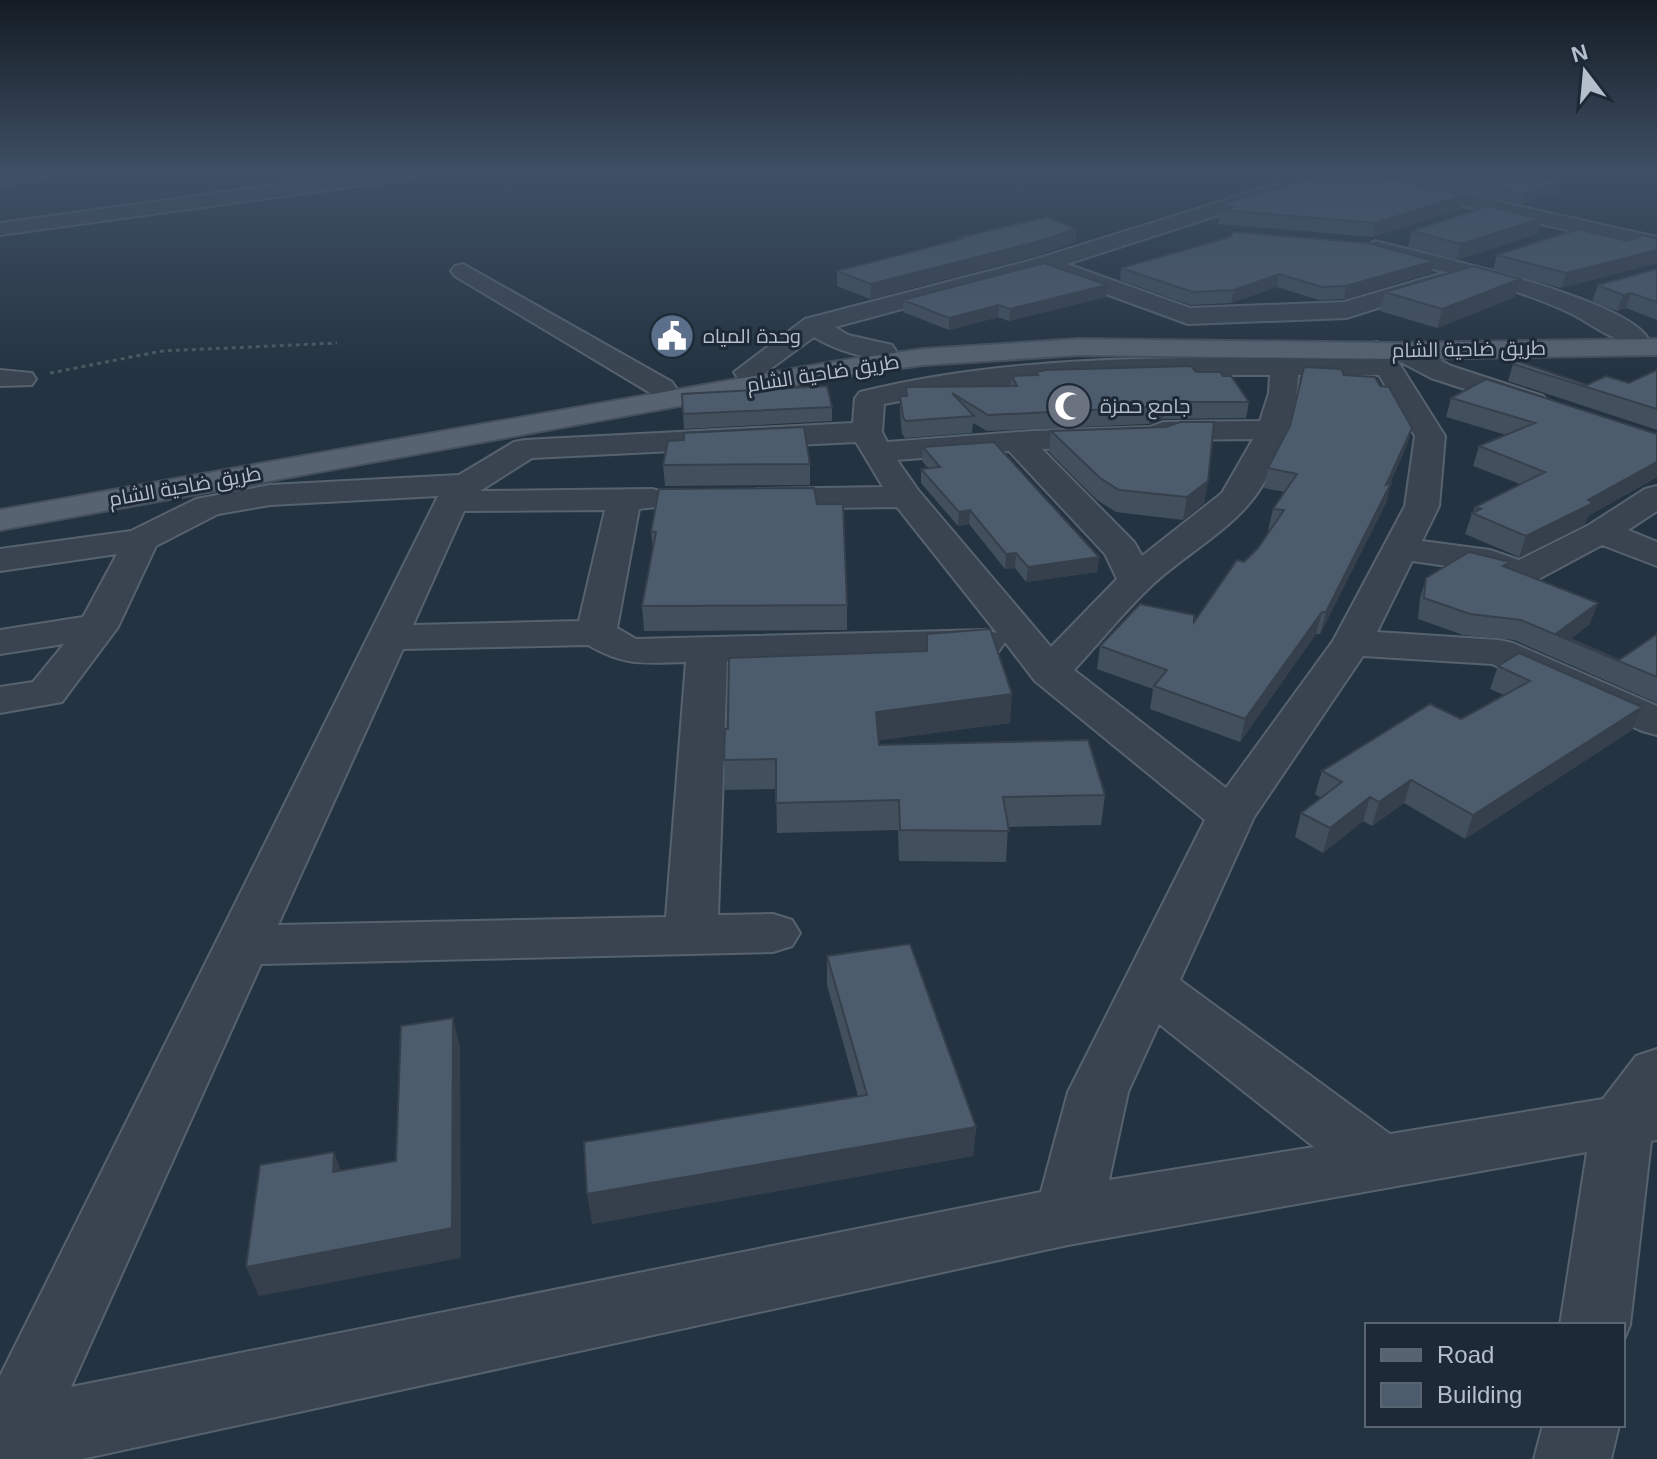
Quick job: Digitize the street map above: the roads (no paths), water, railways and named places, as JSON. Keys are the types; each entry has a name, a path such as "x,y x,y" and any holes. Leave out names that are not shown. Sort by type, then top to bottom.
{"main road":[{"name":"طريق ضاحية الشام","path":"0,505 748,372 882,351 989,340 1068,336 1377,352 1649,340"},
{"name":"طريق ضاحية الشام","path":"0,520 838,369 923,357 1005,350 1142,346 1377,352 1649,340"}],"street":[{"path":"748,372 814,325 1044,264 1114,240"},
{"path":"1389,240 1363,246 1561,299 1649,340"},
{"path":"1547,242 1553,240"},
{"path":"1044,264 1188,316 1346,310 1492,259"},
{"path":"1087,279 1132,267"},
{"path":"463,271 662,388"},
{"path":"1561,299 1602,288"},
{"path":"1309,311 1377,352 1556,410"},
{"path":"814,325 839,341 882,351"},
{"path":"1231,816 1050,672 1023,641 906,497 872,442 870,398 972,379 1176,367 1284,367 1377,352"},
{"path":"1068,1216 1098,1092 1231,816 1352,643 1422,506 1430,436 1377,352"},
{"path":"1050,672 1136,580 1235,499 1262,454 1272,430 1283,393 1284,367"},
{"path":"5,1437 459,493 525,449 1017,441 1163,436 1163,431 1272,430"},
{"path":"1017,441 1121,550 1136,580"},
{"path":"0,560 140,540 208,506 270,495 459,493 624,500 906,497"},
{"path":"1400,549 1490,561 1520,574 1601,532 1657,496"},
{"path":"596,633 624,500"},
{"path":"1601,532 1657,555"},
{"path":"0,700 47,693 98,627 127,578 140,540"},
{"path":"0,642 98,627"},
{"path":"388,637 596,633 628,651 1023,641"},
{"path":"1352,643 1499,652 1657,722"},
{"path":"691,935 707,649"},
{"path":"242,945 773,933"},
{"path":"1149,986 1379,1161"},
{"path":"5,1437 1068,1216 1379,1161 1646,1102 1595,1323"},
{"path":"1572,1459 1581,1427"}],"place":[{"name":"وحدة المياه","path":"672,336"},
{"name":"جامع حمزة","path":"1069,406"}]}
